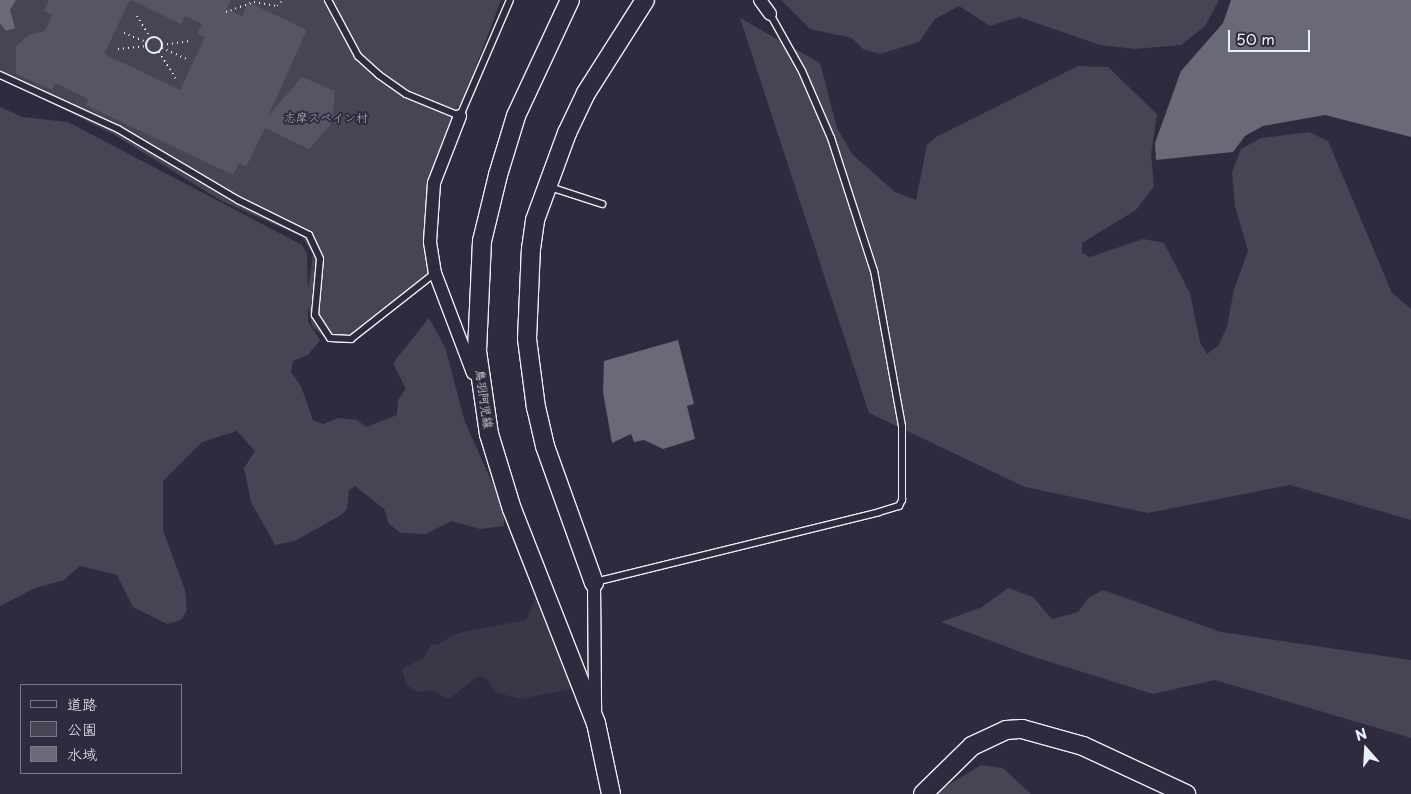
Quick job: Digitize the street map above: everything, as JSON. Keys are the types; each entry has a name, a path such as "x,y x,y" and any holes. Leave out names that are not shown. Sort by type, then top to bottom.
{"street":[{"name":"鳥羽阿児線","path":"570,0 516,116 482,242 477,351 489,434 512,509 596,723 612,794"},
{"path":"596,723 594,582 545,446 530,364 531,249 546,186 586,93 645,0"},
{"path":"760,0 770,14"},
{"path":"460,116 434,183 430,226 435,273 466,345 489,434"},
{"path":"924,794 972,746 1006,730 1022,729 1083,746 1186,794"}],"lane":[{"path":"328,0 358,56 378,75 406,94 460,116 510,0"},
{"path":"594,582 879,512 899,506 902,500 902,426 874,271 831,138 802,71 770,14"},
{"path":"0,75 118,129 230,196 309,235 320,260 315,315 330,338 351,339 435,273"},
{"path":"546,186 602,204"}],"path":[{"path":"226,12 254,2 277,6 283,0"},
{"path":"138,16 150,38"},
{"path":"124,33 146,42"},
{"path":"158,52 149,52 145,46 150,38 158,38 162,47 187,59"},
{"path":"158,52 162,47 192,41"},
{"path":"118,49 145,46"},
{"path":"158,52 176,79"}],"shaded area":[{"path":"539,590 580,687 520,699 495,692 487,679 478,676 449,699 431,690 416,692 406,684 402,669 424,658 431,644 437,645 458,633 526,620"}],"green space":[{"name":"志摩スペイン村","path":"0,0 501,0 463,101 457,107 455,123 427,185 432,273 424,286 352,344 329,342 312,326 308,306 308,322 320,340 308,355 293,361 291,372 301,386 313,420 323,424 338,418 357,420 366,427 397,415 398,400 406,389 393,363 429,318 445,347 465,422 504,509 504,526 480,529 451,521 426,534 401,533 389,524 384,509 355,486 349,490 347,509 341,515 295,541 275,545 251,502 244,468 255,451 237,431 202,442 163,481 163,530 185,590 187,610 181,620 167,624 133,607 117,575 80,566 64,580 35,588 0,606 0,107 23,117 68,122 302,245 307,254 308,290 313,254 302,237 220,200 113,134 0,78"},
{"path":"781,0 1219,0 1205,26 1181,45 1135,49 1100,45 1019,17 990,26 959,6 935,19 919,42 880,54 863,49 852,38 810,29"},
{"path":"740,18 820,63 837,128 852,154 895,192 916,200 927,145 936,137 1078,66 1108,67 1157,114 1151,154 1154,186 1136,210 1082,243 1082,253 1090,257 1143,239 1164,243 1190,293 1200,342 1207,354 1218,346 1227,327 1234,289 1248,251 1235,206 1232,172 1241,149 1261,138 1309,132 1328,141 1392,293 1411,309 1411,520 1290,485 1148,513 1025,487 869,413"},
{"path":"1008,588 1033,597 1052,619 1078,612 1088,598 1103,590 1221,632 1411,660 1411,738 1215,680 1153,694 1034,657 941,622 982,607"},
{"path":"981,765 1003,768 1031,794 933,794"}],"water":[{"path":"0,0 16,0 10,10 15,28 6,31 0,23"},
{"path":"1231,0 1411,0 1411,137 1325,115 1263,126 1245,136 1233,152 1156,160 1155,143 1181,71 1223,23"},
{"path":"678,340 694,404 687,406 695,439 663,449 644,440 634,442 631,434 612,443 603,392 604,361"}],"building":[{"path":"49,0 130,0 104,54 180,90 205,37 197,34 202,24 185,16 181,24 131,0 231,0 227,9 242,16 248,2 307,30 268,116 302,77 335,91 332,123 309,149 265,128 246,167 239,163 233,175 86,105 89,99 55,83 52,90 16,74 16,46 29,35 45,31 52,15 44,11"}]}
